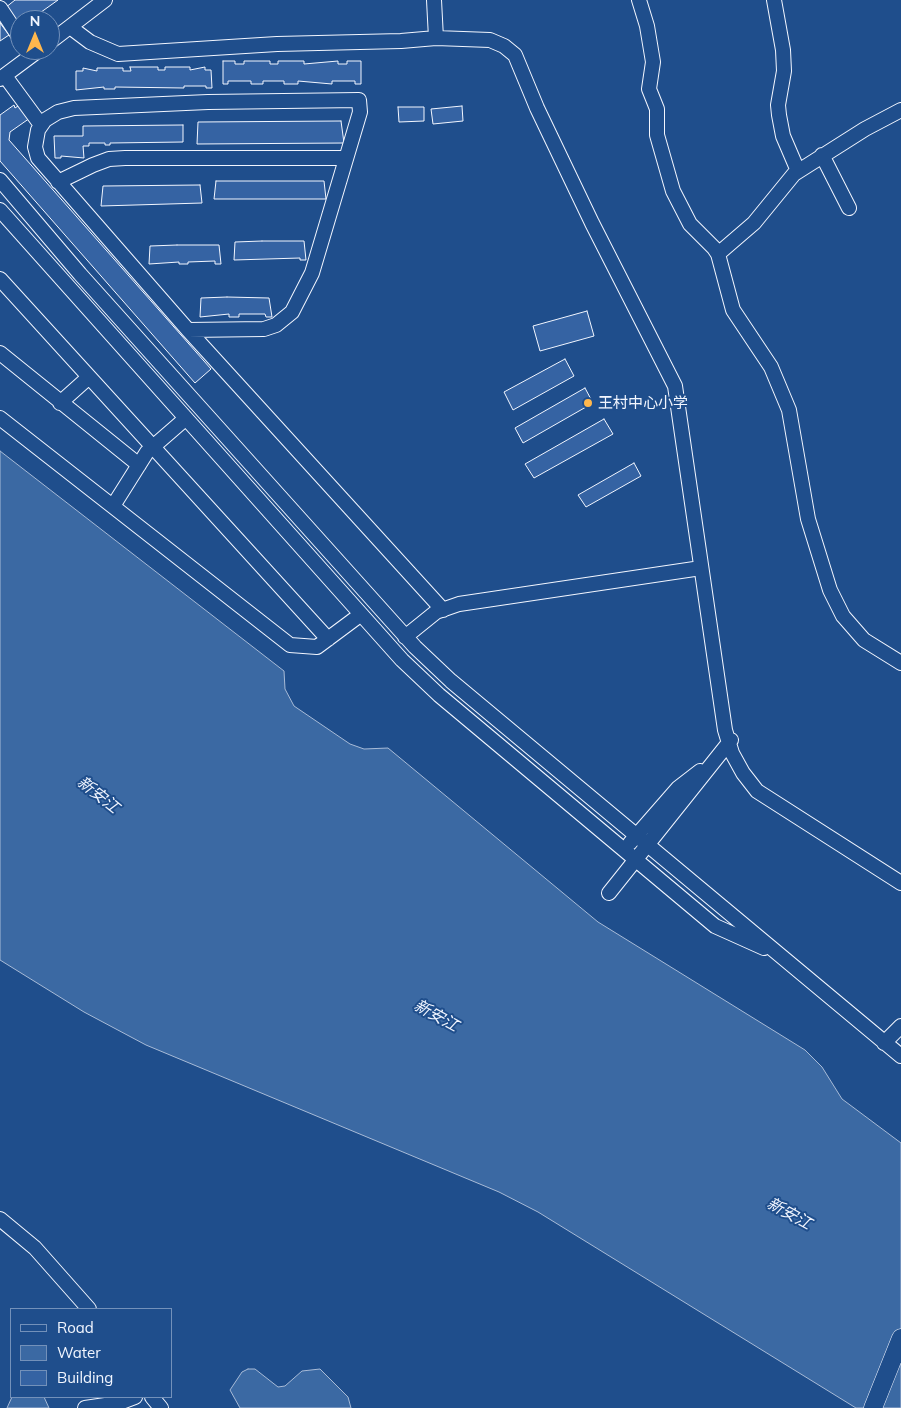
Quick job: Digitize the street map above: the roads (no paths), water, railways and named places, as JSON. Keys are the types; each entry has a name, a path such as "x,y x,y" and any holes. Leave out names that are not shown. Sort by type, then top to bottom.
{"main road":[{"path":"873,1408 901,1338"}],"street":[{"path":"60,34 105,0"},
{"path":"434,0 436,38"},
{"path":"639,0 647,26 653,62 650,89 657,109 657,135 673,191 690,224 718,254 733,310 771,367 789,410 808,519 830,590 843,616 864,640 901,663"},
{"path":"774,0 783,50 784,71 778,104 779,115 783,136 798,170"},
{"path":"0,8 10,23"},
{"path":"70,27 90,42 118,54 278,44 401,41 436,38 490,40 504,46 515,55 537,108 592,223 671,376 677,396 700,568 725,730 743,773 757,791 901,883"},
{"path":"23,60 2,78 41,125"},
{"path":"188,330 264,329 276,325 292,312 312,273 360,112 359,100 208,102 74,108 58,112 41,125 35,141 36,153 58,182 188,330 443,610"},
{"path":"718,254 754,223 798,170 901,110"},
{"path":"822,155 850,208"},
{"path":"58,182 93,165 117,158 346,158"},
{"path":"0,180 86,281 405,637 451,681 901,1056"},
{"path":"0,210 402,660 439,695 715,926 782,956"},
{"path":"2,285 89,377 328,639"},
{"path":"0,353 139,465"},
{"path":"60,403 89,377"},
{"path":"0,418 290,645 317,647 360,614"},
{"path":"113,506 153,447 184,418"},
{"path":"405,637 436,612 459,604 700,568"},
{"path":"624,850 678,788 731,744"},
{"path":"609,893 731,744"},
{"path":"884,1042 901,1026"},
{"path":"0,1219 35,1248 88,1308"},
{"path":"84,1408 119,1403 132,1398"}],"water":[{"name":"新安江","path":"0,451 284,671 285,689 294,706 350,744 364,749 388,748 598,922 805,1050 822,1067 842,1099 901,1143 901,1408 856,1408 538,1212 499,1192 146,1045 84,1012 0,960"},
{"path":"248,1369 255,1369 278,1387 285,1386 302,1371 320,1369 348,1397 351,1408 240,1408 230,1390 242,1372"},
{"path":"12,1398 44,1398 49,1408 7,1408"}],"place":[{"name":"王村中心小学","path":"588,403"}]}
